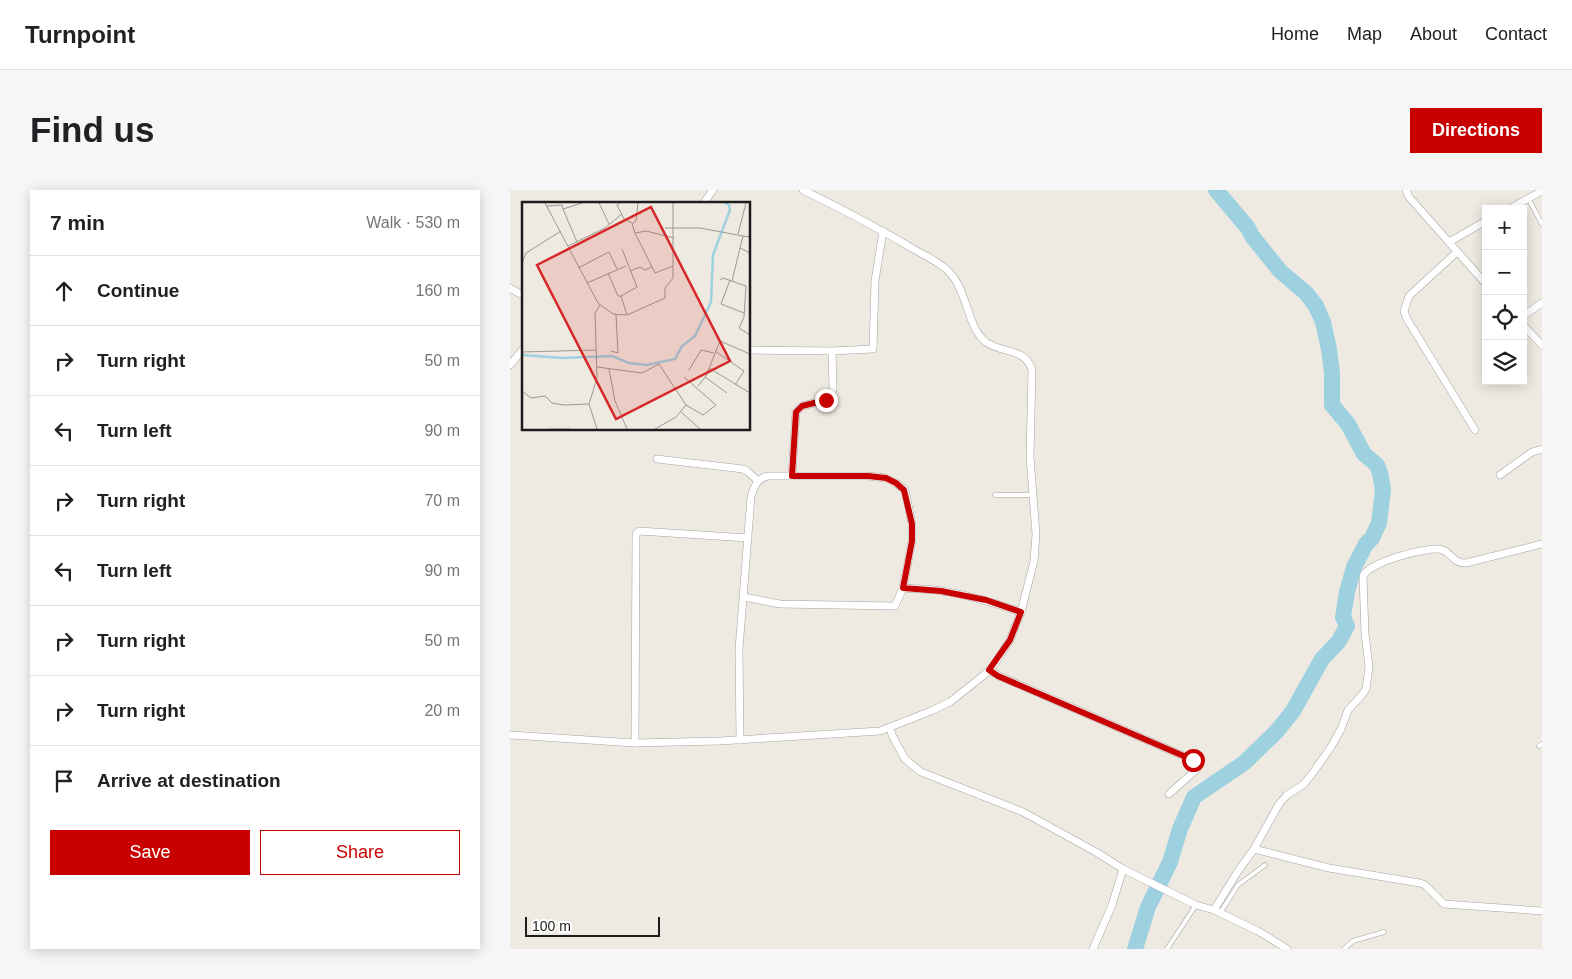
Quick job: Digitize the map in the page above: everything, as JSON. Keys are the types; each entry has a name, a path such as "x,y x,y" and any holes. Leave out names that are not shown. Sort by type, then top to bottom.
{"street":[{"path":"704,202 713,190"},
{"path":"510,735 635,744 871,732 890,728 950,702 989,670 1010,640 1021,612 1035,554 1036,534 1030,457 1032,370 1030,361 1021,355 986,342 978,334 962,292 950,272 883,231 803,190"},
{"path":"1406,190 1409,197 1482,280"},
{"path":"1515,205 1542,192"},
{"path":"1449,242 1482,223"},
{"path":"750,350 832,351 872,349 874,281 883,231"},
{"path":"1457,252 1409,296 1404,311 1406,318 1475,430"},
{"path":"510,288 522,295"},
{"path":"1527,313 1542,303"},
{"path":"1527,329 1542,345"},
{"path":"510,365 522,350"},
{"path":"792,476 796,412 802,406 826,400 831,396 834,389 832,351"},
{"path":"1500,475 1532,452 1542,449"},
{"path":"657,458 743,469 758,481"},
{"path":"740,740 739,649 751,497 754,486 762,477 768,476 868,476 886,478 904,490 912,524 912,541 903,588 895,606 780,604 744,597"},
{"path":"635,744 636,534 639,531 748,538"},
{"path":"1217,912 1282,800 1308,779 1331,747 1341,729 1348,710 1366,689 1369,667 1365,634 1364,576 1366,571 1374,565 1392,558 1432,550 1444,550 1458,562 1466,563 1542,544"},
{"path":"903,588 941,591 986,600 1021,612"},
{"path":"989,670 998,676 1193,760 1197,769 1169,794"},
{"path":"890,728 892,736 905,759 921,772 1023,812 1123,869 1196,905 1217,912 1258,931 1287,949"},
{"path":"1254,849 1329,868 1420,883 1425,885 1444,904 1542,911"},
{"path":"1093,949 1110,912 1123,869"}],"lane":[{"path":"1528,198 1542,224"},
{"path":"994,495 1033,495"},
{"path":"1217,912 1241,883 1265,864"},
{"path":"1167,949 1196,905"},
{"path":"1344,949 1353,941 1384,932"}],"waterway":[{"path":"1135,949 1148,907 1170,862 1180,829 1194,797 1244,763 1277,731 1293,711 1322,659 1339,641 1347,626 1343,617 1354,567 1379,523 1383,490 1377,465 1364,454 1348,424 1332,405 1332,373 1329,349 1323,322 1316,306 1306,293 1280,271 1252,236 1248,228 1216,190"}],"route":[{"path":"826,400 802,406 796,412 792,476 868,476 886,478 904,490 909,503 912,541 903,588 941,591 986,600 1021,612 1010,640 989,670 998,676 1193,760"}]}
